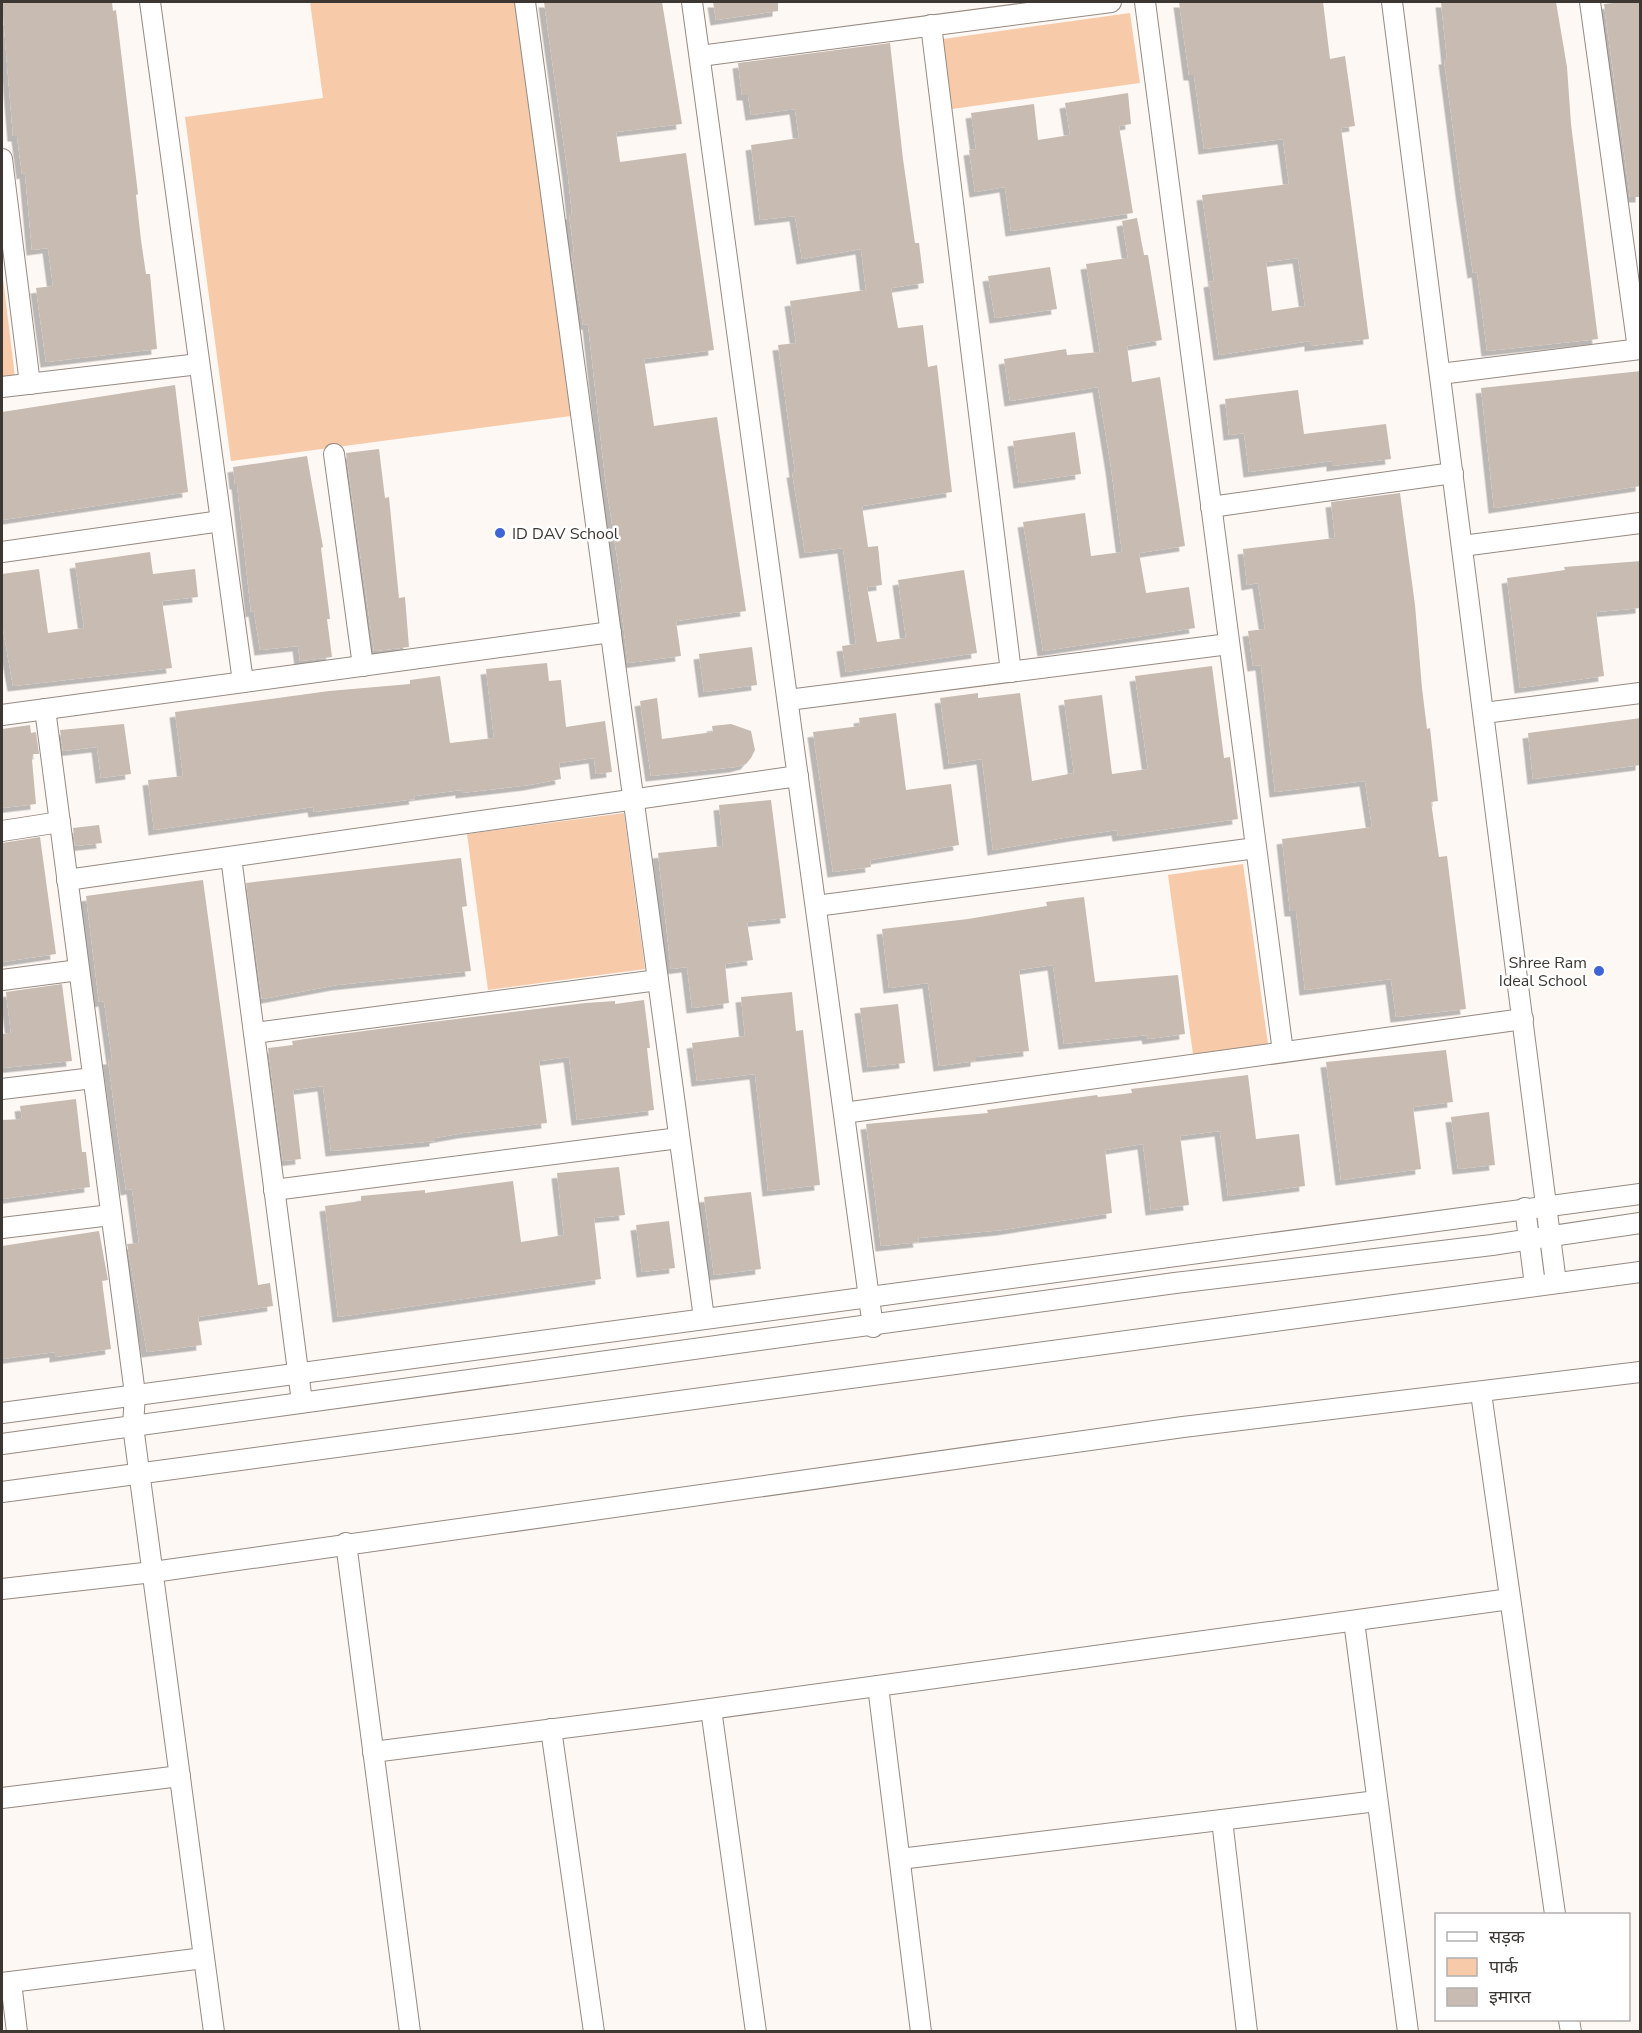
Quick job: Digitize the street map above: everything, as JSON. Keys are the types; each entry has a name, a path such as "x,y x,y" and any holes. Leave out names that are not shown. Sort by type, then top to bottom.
{"street":[{"path":"150,2 243,682"},
{"path":"525,2 704,1318"},
{"path":"692,2 873,1327"},
{"path":"700,56 1111,2"},
{"path":"1144,2 1282,1052"},
{"path":"1392,2 1556,1283"},
{"path":"1440,374 1639,349 1590,2"},
{"path":"931,25 1011,672"},
{"path":"2,159 30,384"},
{"path":"2,387 199,364"},
{"path":"334,454 363,666"},
{"path":"1211,507 1453,473"},
{"path":"2,552 221,521"},
{"path":"1462,546 1641,522"},
{"path":"2,715 611,632"},
{"path":"788,700 1229,644"},
{"path":"1484,713 1641,693"},
{"path":"45,709 135,1394 133,1426 214,2031"},
{"path":"67,880 798,776"},
{"path":"2,831 60,822"},
{"path":"816,906 1256,848"},
{"path":"231,857 302,1402"},
{"path":"2,980 79,970"},
{"path":"254,1033 658,980"},
{"path":"844,1113 1523,1019"},
{"path":"2,1089 93,1078"},
{"path":"274,1190 680,1138"},
{"path":"2,1413 1641,1194"},
{"path":"1525,1208 1535,1285"},
{"path":"2,1228 111,1215"},
{"path":"2,1444 873,1327 1175,1283 1529,1240 1641,1223"},
{"path":"2,1492 1641,1272"},
{"path":"2,1589 153,1572 346,1543 1171,1429 1641,1372"},
{"path":"1481,1393 1555,1913"},
{"path":"346,1543 410,2031"},
{"path":"373,1752 878,1686 1510,1599"},
{"path":"1354,1621 1408,2031"},
{"path":"878,1686 921,2031"},
{"path":"711,1708 756,2031"},
{"path":"551,1729 594,2031"},
{"path":"2,1798 180,1776"},
{"path":"900,1859 1377,1801"},
{"path":"1222,1820 1247,2031"},
{"path":"17,2031 6,1982 204,1958"}],"green space":[{"path":"310,2 516,2 571,416 231,461 185,117 323,98"},
{"path":"1130,13 1140,83 952,109 943,39"},
{"path":"2,270 15,377 2,379"},
{"path":"624,813 645,969 488,990 467,834"},
{"path":"1243,864 1268,1044 1193,1054 1168,875"}],"building":[{"path":"2,2 112,2 113,11 116,10 138,194 136,195 141,240 146,274 150,274 157,349 46,362 36,288 53,286 48,248 32,250 25,173 22,174 17,136 13,136"},
{"path":"544,2 662,2 682,124 616,132 620,162 686,153 714,350 644,359 654,426 717,417 746,611 676,621 681,656 628,663 619,591 622,590 605,477 588,324 583,325 571,252 574,252 569,214 572,214 568,175"},
{"path":"713,2 778,2 778,11 716,20"},
{"path":"1179,2 1323,2 1330,59 1345,56 1355,126 1341,128 1369,339 1310,346 1310,341 1219,355 1209,282 1214,281 1202,195 1289,184 1283,139 1204,149 1194,75 1189,75","holes":["1298,258 1305,306 1272,311 1266,262"]},
{"path":"1441,2 1556,2 1567,67 1571,124 1598,339 1487,351 1477,272 1473,273 1461,191 1444,59 1447,59"},
{"path":"1639,2 1641,17 1641,197 1630,197 1604,4"},
{"path":"890,43 903,159 915,243 919,243 924,283 891,288 898,328 923,325 928,367 937,365 952,492 862,506 868,547 878,546 882,585 867,587 877,642 906,638 898,580 964,570 977,653 846,672 842,646 856,644 843,548 805,553 792,472 795,472 778,345 796,343 790,301 866,290 861,249 802,259 795,216 760,220 751,145 799,138 795,109 751,115 748,95 742,95 738,63"},
{"path":"1128,93 1131,124 1119,126 1133,213 1011,231 1005,187 975,192 969,150 976,149 971,113 1034,104 1038,140 1070,135 1065,103"},
{"path":"1137,218 1144,255 1148,255 1162,340 1127,346 1132,382 1160,377 1185,546 1139,553 1146,593 1189,587 1195,628 1043,651 1023,522 1085,513 1091,556 1122,552 1111,467 1098,387 1010,401 1004,359 1066,349 1067,355 1100,352 1086,264 1128,258 1122,221"},
{"path":"1050,267 1057,309 995,318 988,276"},
{"path":"1641,371 1641,486 1494,508 1481,388"},
{"path":"175,385 188,492 2,520 2,412"},
{"path":"1298,390 1304,434 1386,424 1391,459 1332,466 1332,461 1249,472 1244,433 1229,435 1225,399"},
{"path":"1075,432 1081,474 1019,483 1013,441"},
{"path":"379,449 385,498 389,497 399,598 405,597 409,647 374,651 346,453"},
{"path":"307,456 323,547 321,548 330,619 327,619 332,657 300,661 298,646 260,650 254,611 251,612 237,484 235,484 233,467"},
{"path":"1400,493 1415,605 1427,729 1430,728 1438,801 1431,802 1439,857 1447,856 1466,1009 1396,1017 1391,979 1305,990 1296,911 1290,911 1282,839 1372,827 1365,781 1275,792 1261,665 1253,666 1248,631 1265,629 1258,583 1247,585 1243,549 1335,538 1331,502"},
{"path":"150,552 153,574 195,569 198,597 162,601 172,668 13,686 2,623 2,574 39,569 48,633 84,628 75,563"},
{"path":"1641,561 1641,608 1596,612 1604,676 1520,688 1507,578 1565,570 1564,567"},
{"path":"752,647 757,685 704,692 699,654"},
{"path":"547,663 549,681 561,680 566,727 605,721 612,772 596,774 594,758 559,763 561,779 529,785 461,793 461,790 414,796 415,799 314,812 313,807 154,830 148,780 183,776 175,712 329,691 410,684 410,680 440,676 450,743 494,738 486,669"},
{"path":"1212,666 1224,758 1230,757 1238,819 1118,836 1117,830 993,850 982,759 949,764 940,698 978,693 978,698 1020,693 1032,781 1074,773 1064,700 1102,695 1112,774 1148,769 1135,676"},
{"path":"657,698 662,739 713,732 712,726 731,724 751,731 755,750 751,758 746,764 735,767 651,776 640,701"},
{"path":"896,713 906,790 951,784 959,845 870,860 871,867 833,872 813,732 860,726 859,718"},
{"path":"1641,718 1641,765 1533,779 1528,733"},
{"path":"124,724 131,774 101,778 97,747 63,751 60,730"},
{"path":"30,725 31,733 36,732 39,754 33,754 32,760 36,804 2,808 2,729"},
{"path":"771,800 786,918 747,922 753,960 725,964 729,1003 692,1008 687,967 671,969 658,853 723,846 719,805"},
{"path":"99,825 102,843 75,846 73,828"},
{"path":"40,837 56,954 2,962 2,843"},
{"path":"461,858 467,906 462,907 471,971 337,985 262,999 246,883"},
{"path":"203,880 258,1285 270,1283 273,1306 198,1317 202,1345 147,1352 127,1244 139,1243 132,1189 126,1190 108,1059 112,1059 104,1001 99,1002 86,896"},
{"path":"1084,897 1095,982 1178,975 1185,1034 1148,1039 1147,1035 1064,1044 1053,965 1019,970 1029,1051 976,1057 976,1061 939,1066 928,983 889,988 882,929 968,919 1047,906 1046,902"},
{"path":"62,984 72,1061 2,1068 2,1034 11,1033 6,992"},
{"path":"792,992 796,1031 803,1030 820,1185 768,1191 755,1074 697,1081 692,1043 745,1036 741,997"},
{"path":"644,1000 654,1110 577,1120 569,1057 539,1061 547,1123 463,1133 435,1138 435,1141 331,1151 323,1086 293,1090 301,1159 283,1161 268,1048 293,1045 292,1041 424,1023 585,1003 615,1001 615,1004"},
{"path":"898,1004 905,1063 868,1067 860,1008"},
{"path":"1446,1050 1453,1102 1413,1107 1421,1169 1341,1180 1326,1062"},
{"path":"1248,1075 1256,1139 1299,1134 1305,1186 1228,1196 1220,1131 1180,1136 1189,1205 1151,1210 1143,1144 1105,1150 1112,1213 1002,1230 918,1238 919,1242 881,1246 866,1124 988,1113 987,1110 1097,1095 1098,1097 1132,1093 1131,1089"},
{"path":"76,1099 82,1152 86,1152 90,1187 2,1199 2,1120 22,1119 20,1106"},
{"path":"1489,1112 1495,1165 1458,1169 1451,1117"},
{"path":"619,1167 625,1215 594,1218 601,1279 338,1317 325,1206 361,1201 361,1196 425,1190 425,1193 513,1181 521,1242 564,1235 557,1173"},
{"path":"751,1192 761,1269 714,1275 704,1197"},
{"path":"669,1221 675,1268 642,1272 636,1225"},
{"path":"99,1231 108,1280 102,1281 111,1349 55,1357 55,1352 2,1359 2,1246"}],"place":[{"name":"ID DAV School","path":"500,533"},
{"name":"Shree Ram Ideal School","path":"1599,971"}]}
